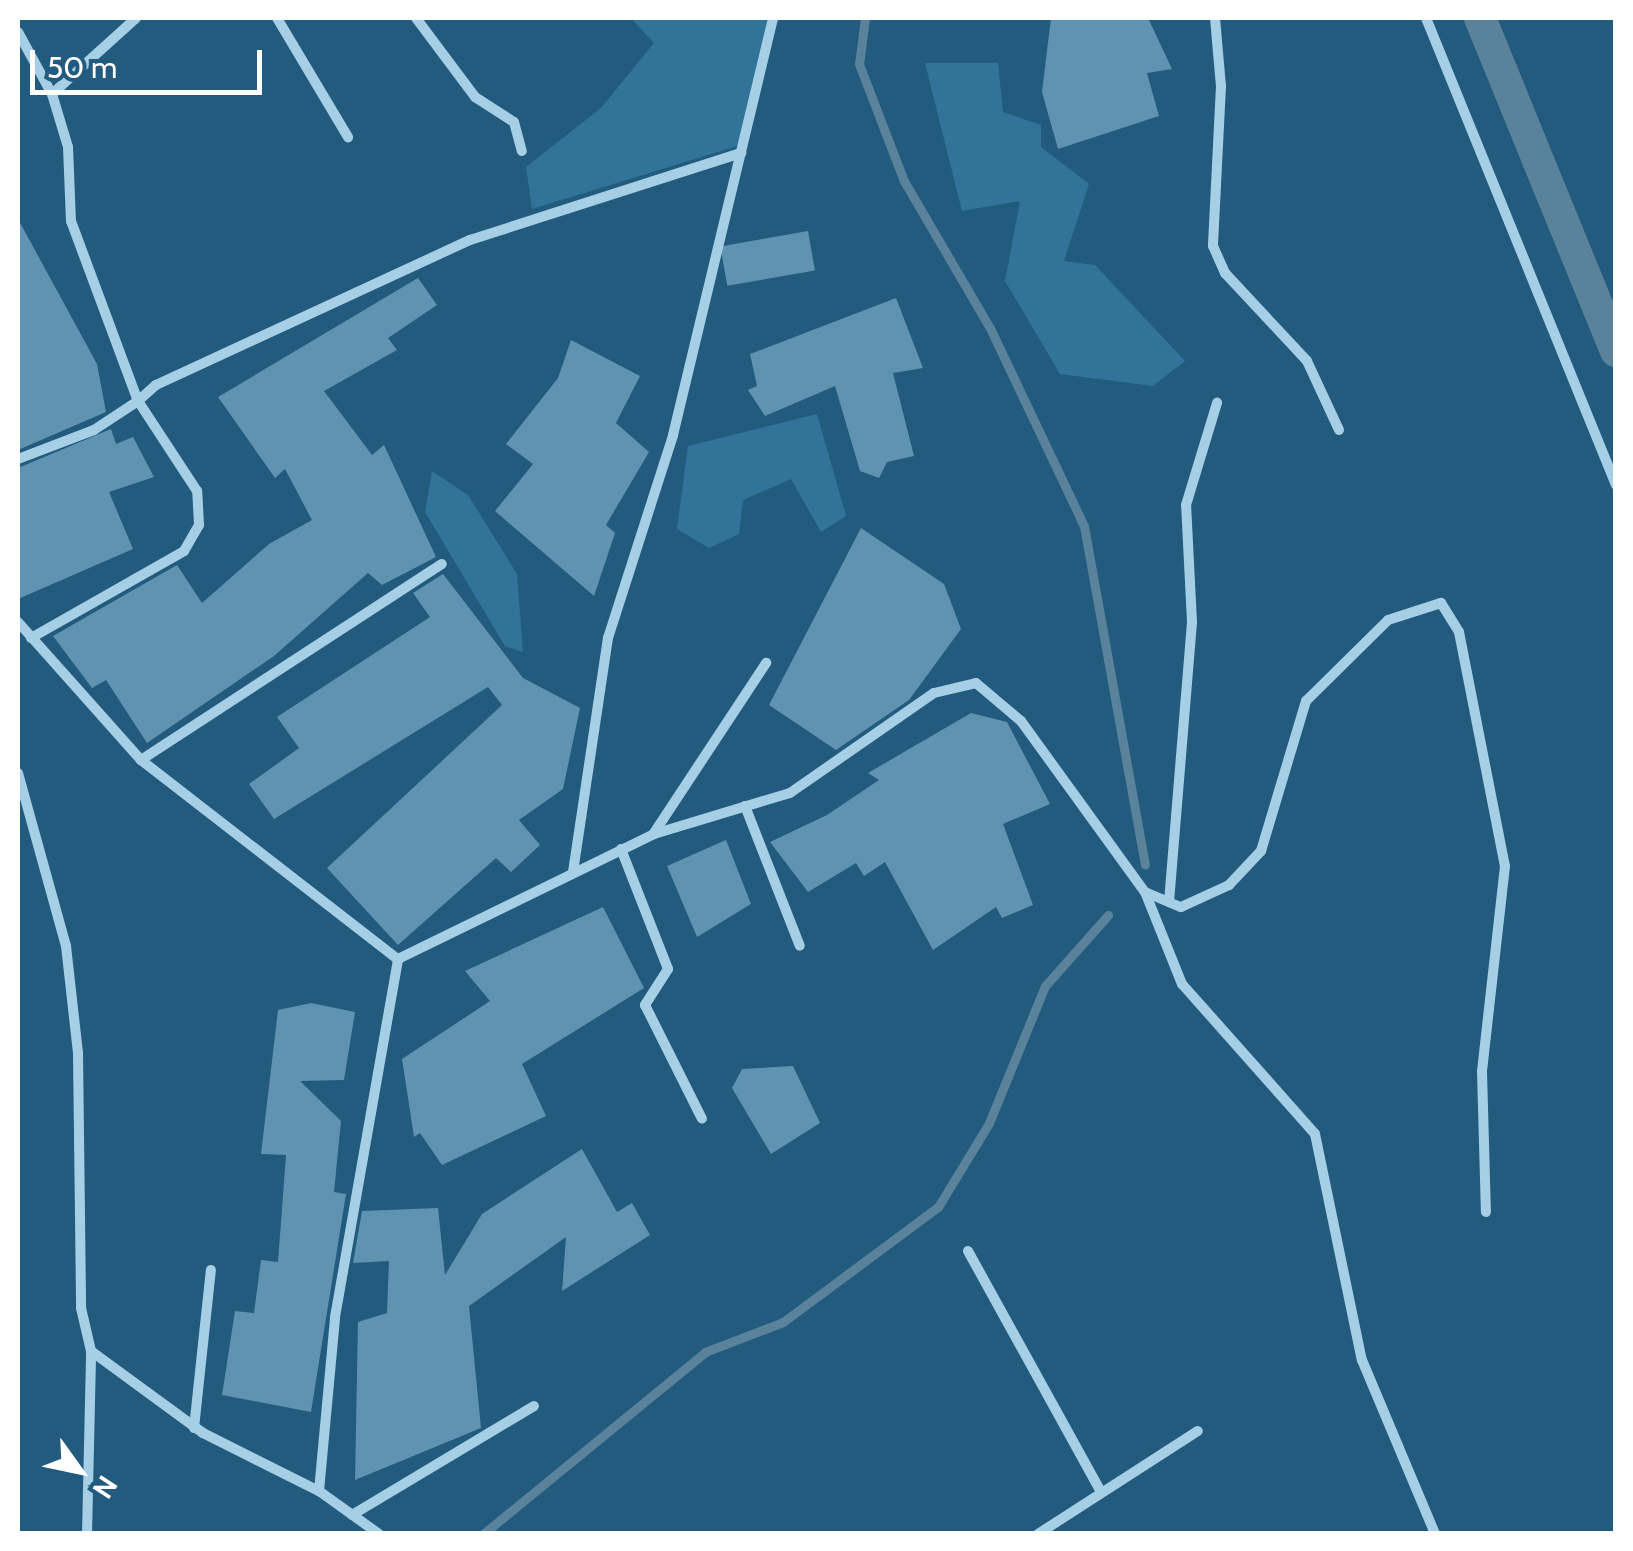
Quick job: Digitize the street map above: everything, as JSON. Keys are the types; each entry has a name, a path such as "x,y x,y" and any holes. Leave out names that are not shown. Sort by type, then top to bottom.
{"street":[{"path":"52,94 136,18"},
{"path":"276,18 348,136"},
{"path":"416,18 475,96 514,122 522,151"},
{"path":"573,872 608,638 668,452 774,18"},
{"path":"1214,18 1222,86 1213,246 1225,273 1307,361 1339,430"},
{"path":"1426,18 1616,485"},
{"path":"18,32 52,94 68,147 71,221 138,401 197,491 199,525 184,550 32,638"},
{"path":"18,459 94,430 138,401 470,240 742,154"},
{"path":"1169,902 1192,622 1186,504 1217,403"},
{"path":"141,760 442,564"},
{"path":"1145,892 1181,907 1229,885 1261,852 1306,701 1354,646 1409,607 1441,603 1453,615 1506,890 1482,1072 1486,1212"},
{"path":"18,622 141,760 398,959"},
{"path":"654,834 766,663"},
{"path":"398,959 654,834 790,793 934,694 976,683 1020,721 1145,892 1182,984 1314,1134 1362,1360 1434,1534"},
{"path":"18,773 45,844 66,946 78,1053 81,1308 91,1351 88,1534"},
{"path":"744,806 800,946"},
{"path":"621,849 668,969 645,1005 702,1119"},
{"path":"319,1491 335,1316 398,959"},
{"path":"968,1251 1101,1492"},
{"path":"194,1428 211,1270"},
{"path":"91,1351 194,1428 319,1491 379,1534"},
{"path":"352,1515 534,1406"},
{"path":"1038,1534 1198,1431"}],"shaded area":[{"path":"631,18 773,18 744,144 532,209 526,167 601,108 654,43"},
{"path":"925,63 998,63 1003,112 1041,125 1041,147 1089,184 1064,261 1095,265 1185,361 1153,386 1060,374 1005,281 1020,201 962,211"},
{"path":"817,414 846,516 821,532 791,479 743,500 739,534 709,548 677,529 688,446"},
{"path":"432,471 468,495 517,574 523,652 505,646 425,512"}],"building":[{"path":"1051,18 1148,18 1172,69 1147,73 1159,116 1058,149 1042,92"},
{"path":"18,219 97,364 106,412 18,450"},
{"path":"808,231 815,270 727,286 720,246"},
{"path":"418,278 437,305 388,338 397,350 324,391 372,455 384,445 436,557 382,585 368,573 274,656 147,743 106,680 92,688 53,636 177,565 202,603 269,544 312,520 285,469 275,478 218,397"},
{"path":"896,298 923,368 893,373 914,456 887,462 879,478 860,471 835,386 765,416 748,390 757,386 750,354"},
{"path":"571,340 640,376 616,423 649,452 606,525 615,533 594,596 495,511 533,464 506,444 558,378"},
{"path":"111,429 116,444 133,437 154,477 109,492 133,549 18,599 18,468"},
{"path":"861,528 944,584 961,629 909,700 836,750 769,705"},
{"path":"443,574 523,678 580,708 563,789 519,820 540,845 511,872 496,858 398,945 327,868 502,705 488,687 274,819 249,784 299,748 277,717 430,617 413,593"},
{"path":"971,713 1007,722 1050,804 1003,824 1033,905 1002,918 996,907 933,950 885,862 864,876 856,863 808,892 770,842 827,815 879,780 868,773"},
{"path":"726,840 751,904 697,937 667,866"},
{"path":"603,907 644,988 522,1064 546,1116 442,1165 420,1133 414,1137 402,1059 490,1001 465,971"},
{"path":"311,1003 355,1012 344,1080 300,1081 341,1121 334,1192 346,1194 311,1412 222,1395 235,1311 254,1313 261,1260 278,1262 286,1155 261,1154 278,1010"},
{"path":"793,1066 820,1123 771,1154 732,1088 742,1069"},
{"path":"582,1149 617,1212 632,1203 650,1235 562,1291 566,1237 469,1306 481,1428 355,1480 358,1322 387,1313 389,1261 353,1263 362,1211 438,1208 445,1275 482,1214"}],"waterway":[{"path":"865,18 859,64 904,181 990,328 1084,526 1145,865"},
{"path":"1480,18 1616,351"},
{"path":"483,1534 705,1352 783,1322 938,1207 989,1123 1045,986 1108,915"}]}
